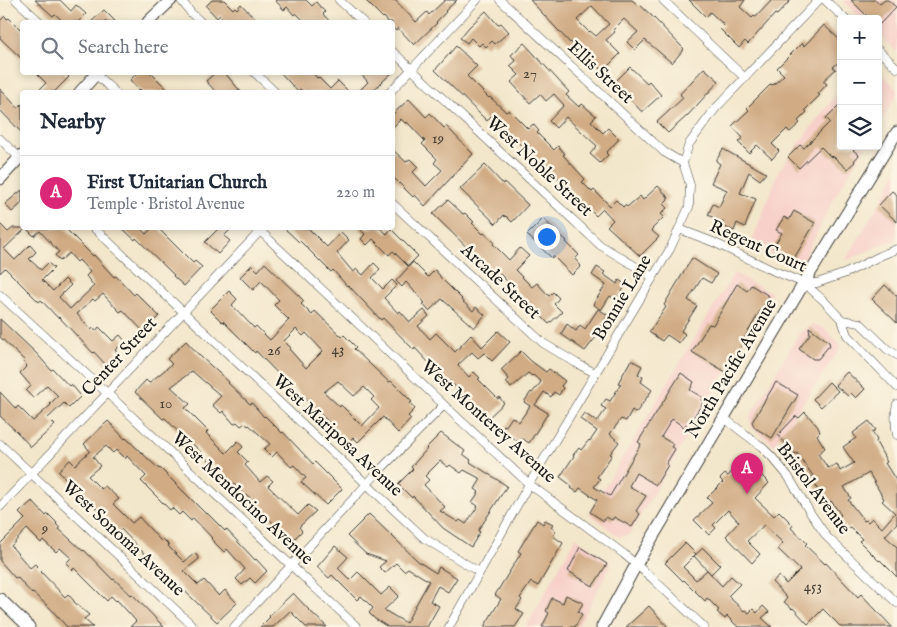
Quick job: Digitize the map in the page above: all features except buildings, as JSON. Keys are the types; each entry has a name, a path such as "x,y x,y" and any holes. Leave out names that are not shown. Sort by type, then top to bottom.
{"street":[{"path":"16,0 38,20"},
{"path":"150,20 171,0"},
{"path":"180,0 199,20"},
{"path":"339,0 361,20"},
{"path":"392,90 477,0"},
{"name":"Ellis Street","path":"500,0 664,152 683,163"},
{"path":"663,0 745,78"},
{"path":"683,163 689,144 715,109 819,0"},
{"path":"826,0 841,15"},
{"name":"West Noble Street","path":"395,54 600,245 653,277"},
{"path":"882,54 897,68"},
{"path":"82,90 94,75"},
{"path":"98,75 112,90"},
{"path":"257,75 273,90"},
{"name":"North Pacific Avenue","path":"602,627 636,565 804,283 897,132"},
{"path":"0,139 20,156"},
{"path":"0,179 20,160"},
{"name":"Bonnie Lane","path":"449,627 529,484 670,249 689,207 690,185 683,163"},
{"name":"Arcade Street","path":"395,206 543,343 595,373"},
{"name":"Regent Court","path":"679,229 713,242 804,283 842,320 847,335 897,387"},
{"name":"West Mariposa Avenue","path":"96,230 424,538 479,572"},
{"name":"Center Street","path":"0,507 258,230"},
{"name":"West Monterey Avenue","path":"262,230 529,484 624,554 704,627"},
{"path":"804,283 817,283 846,273 897,249"},
{"name":"West Mendocino Avenue","path":"0,295 357,627"},
{"name":"Regent Court","path":"842,320 860,323 887,349 897,355"},
{"path":"897,404 895,415 897,435"},
{"path":"234,627 380,470 444,405"},
{"name":"Bristol Avenue","path":"724,418 772,457 788,476 827,537 897,603"},
{"name":"West Sonoma Avenue","path":"0,444 194,627"},
{"path":"0,599 29,627"}],"shaded area":[{"path":"842,0 897,0 897,52 882,38 882,15 858,15"},
{"path":"882,75 897,89 897,95 882,119"},
{"path":"837,93 837,150 864,150 833,200 799,269 751,244 779,170"},
{"path":"897,172 897,239 846,260"},
{"path":"734,273 772,293 629,535 619,537 589,513"},
{"path":"812,324 824,328 842,346 774,445 751,427 750,416 800,332"},
{"path":"576,537 611,565 578,627 526,627"}],"place":[{"name":"First Unitarian Church","path":"747,494"}]}
